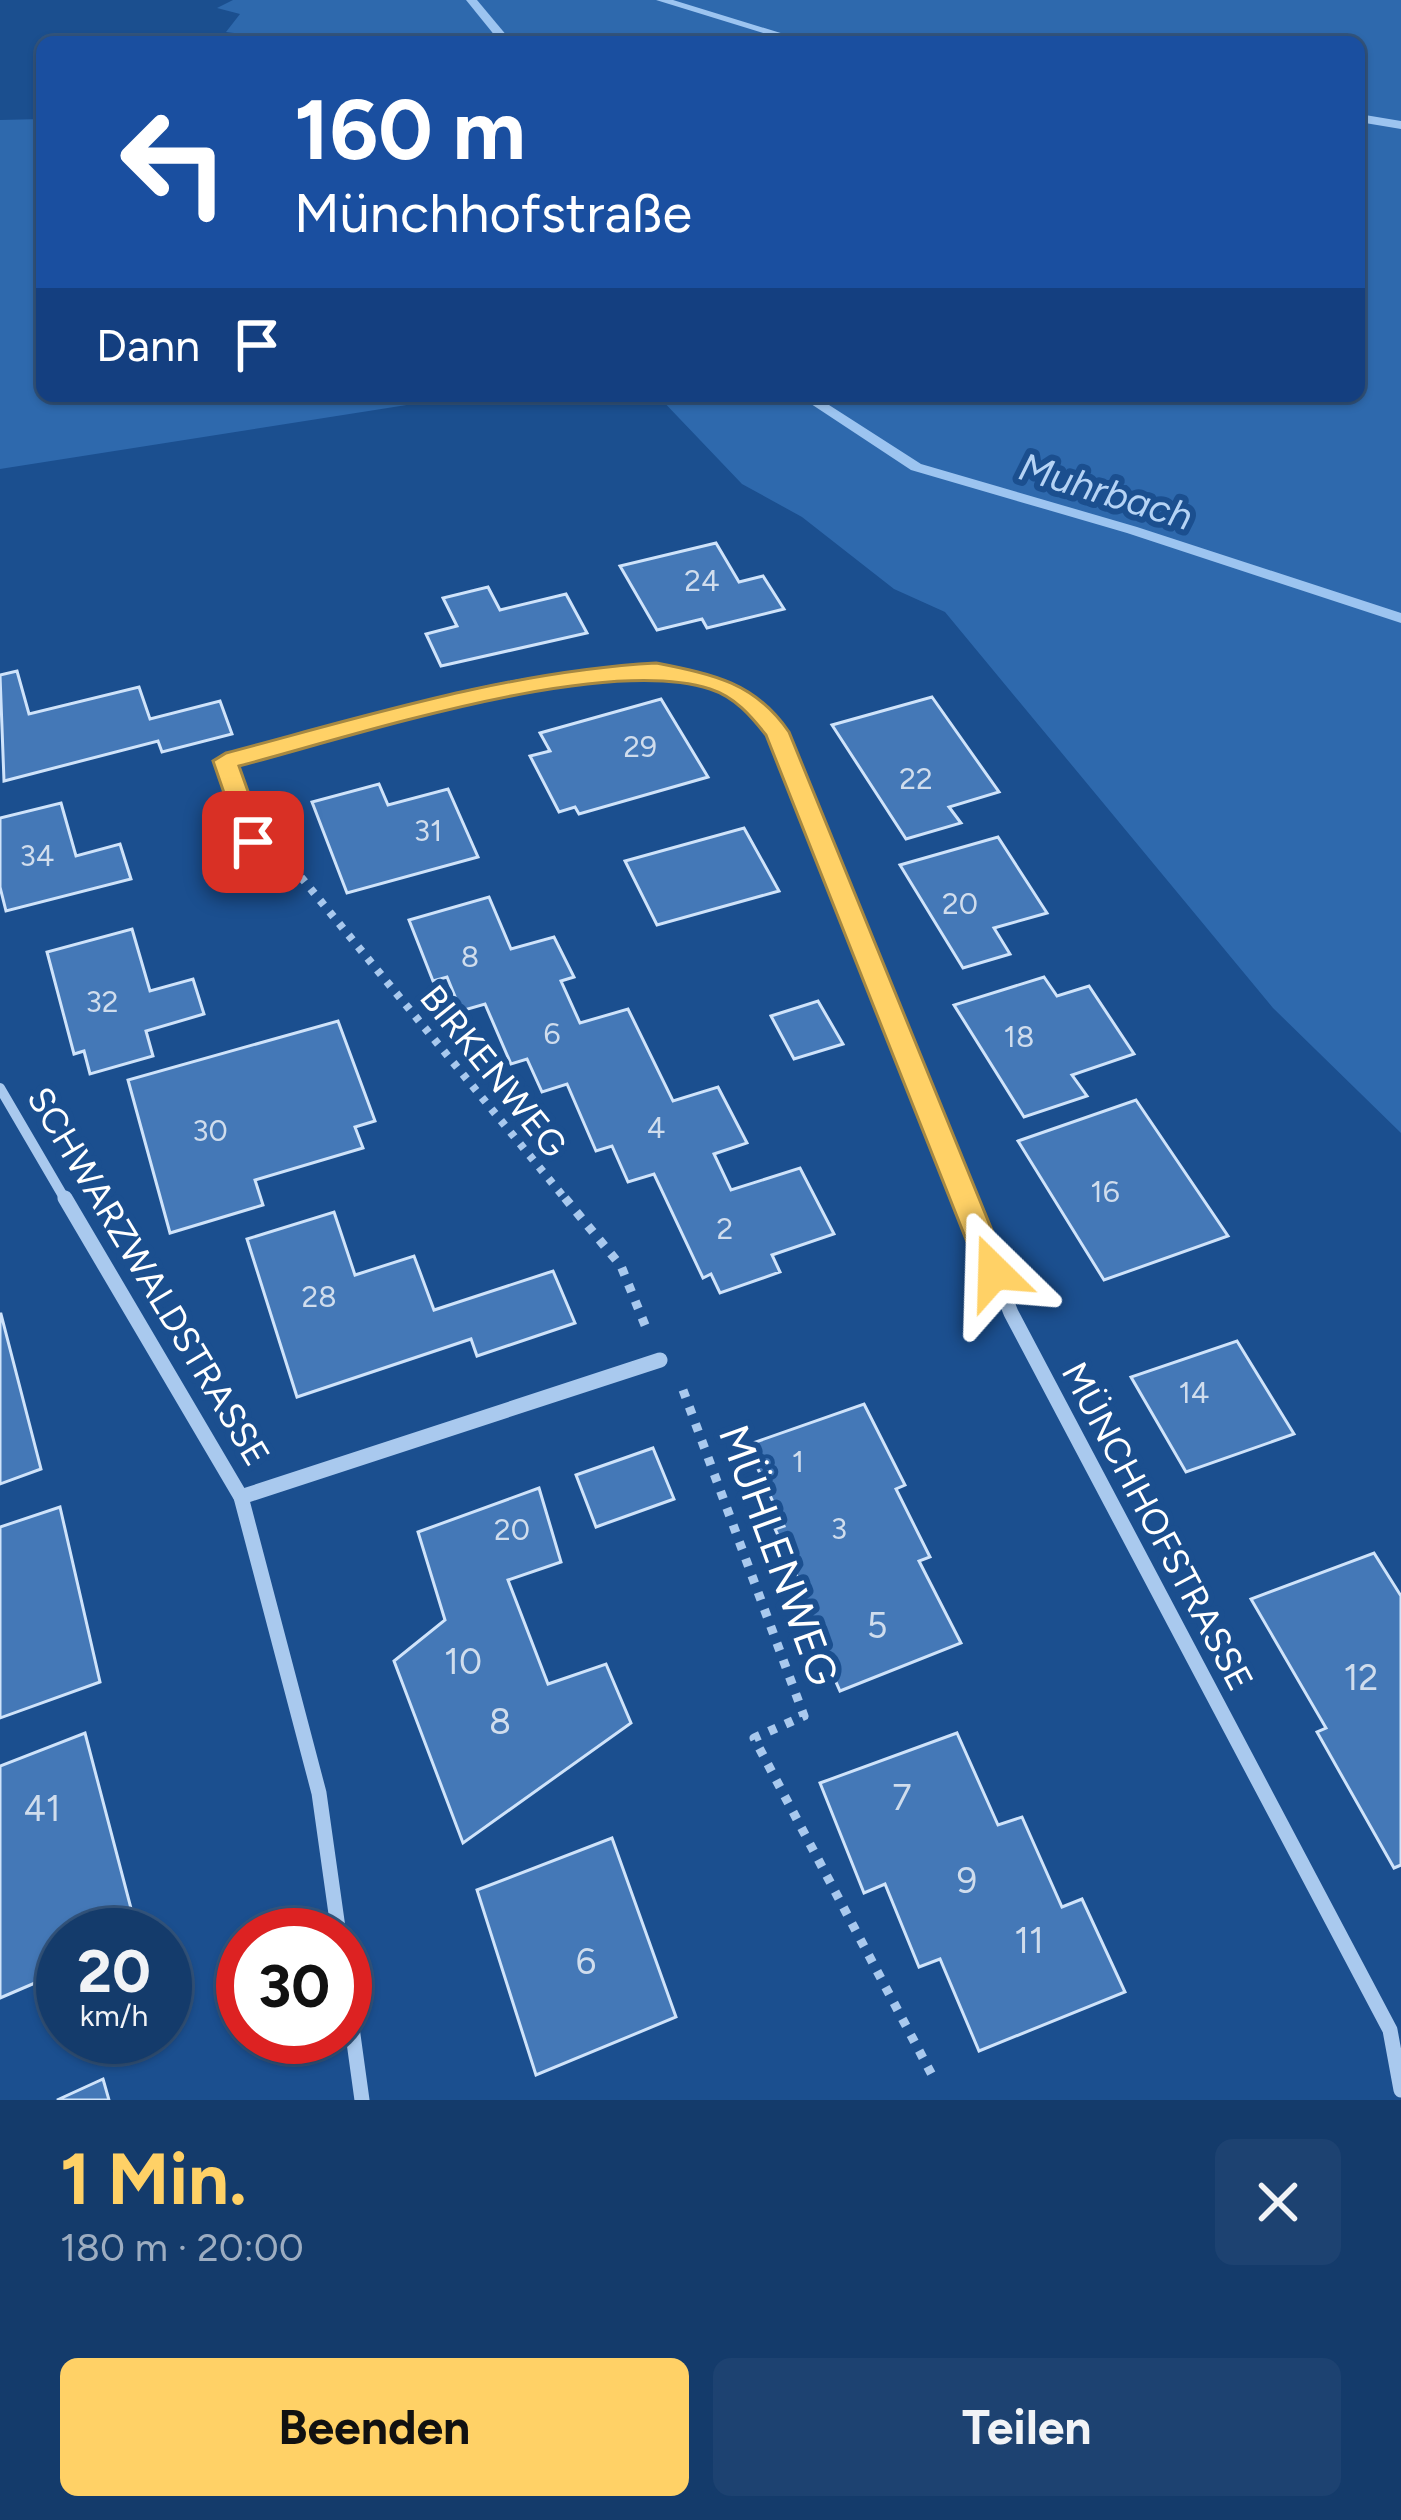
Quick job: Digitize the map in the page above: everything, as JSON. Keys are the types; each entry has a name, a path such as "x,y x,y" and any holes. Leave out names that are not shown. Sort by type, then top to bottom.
{"street":[{"name":"MÜNCHHOFSTRASSE","path":"253,842 226,761 422,710 596,674 656,670 719,683 752,703 777,732 1011,1313 1390,2030 1401,2090"},
{"name":"SCHWARZWALDSTRASSE","path":"0,1088 241,1497 319,1793 335,1908"},
{"name":"SCHWARZWALDSTRASSE","path":"241,1497 660,1360"},
{"path":"357,2064 362,2100"}],"path":[{"name":"BIRKENWEG","path":"253,842 286,855 621,1267 660,1360"},
{"name":"MÜHLENWEG","path":"660,1360 671,1356 803,1716 754,1738 932,2075"}],"shaded area":[{"path":"233,0 1401,0 1401,1133 1273,1008 945,612 894,589 802,517 742,484 664,402 1365,402 1365,36 257,36 226,32 240,14 217,8"},
{"path":"36,119 36,402 426,402 0,469 0,120"}],"building":[{"path":"716,543 739,582 763,576 784,609 707,628 702,619 657,630 620,566"},
{"path":"488,587 500,610 566,594 587,633 441,666 426,634 457,626 443,598"},
{"path":"17,671 29,714 139,687 150,719 220,701 232,734 162,752 158,741 4,781 0,675"},
{"path":"932,697 999,792 949,807 961,823 906,839 832,725"},
{"path":"661,699 708,777 579,814 575,807 559,812 530,756 550,751 540,733"},
{"path":"379,784 388,805 448,789 478,857 347,893 312,802"},
{"path":"61,803 76,856 120,844 131,879 6,911 0,887 0,818"},
{"path":"744,828 779,891 657,925 625,861"},
{"path":"998,837 1047,913 994,928 1010,954 963,968 900,865"},
{"path":"489,897 511,949 554,937 574,977 561,981 580,1023 628,1009 673,1101 718,1087 747,1143 714,1154 731,1190 800,1168 834,1234 772,1255 780,1272 720,1293 711,1274 703,1278 654,1174 628,1182 612,1146 596,1151 567,1084 542,1092 527,1059 511,1064 485,1004 461,1011 447,977 433,981 409,920"},
{"path":"132,929 150,991 193,979 204,1014 146,1031 153,1056 90,1074 84,1051 74,1054 47,952"},
{"path":"1044,977 1057,996 1089,986 1134,1054 1072,1075 1087,1096 1024,1117 954,1005"},
{"path":"818,1001 843,1044 794,1059 771,1016"},
{"path":"338,1021 375,1121 355,1127 363,1148 255,1180 263,1205 170,1233 128,1080"},
{"path":"1136,1100 1228,1236 1104,1280 1018,1141"},
{"path":"334,1212 355,1275 414,1256 434,1310 553,1271 575,1323 477,1356 471,1339 297,1397 247,1239"},
{"path":"0,1314 41,1469 0,1484"},
{"path":"1237,1341 1294,1434 1186,1472 1131,1377"},
{"path":"864,1404 905,1485 896,1489 930,1557 919,1561 961,1643 840,1691 799,1599 806,1596 775,1529 784,1526 747,1445"},
{"path":"653,1448 674,1499 596,1527 576,1475"},
{"path":"539,1488 561,1562 508,1580 548,1684 606,1664 631,1723 463,1843 394,1661 445,1620 418,1532"},
{"path":"60,1507 100,1682 0,1718 0,1527"},
{"path":"1374,1553 1401,1596 1401,1865 1394,1868 1317,1732 1326,1728 1251,1599"},
{"path":"85,1733 131,1908 36,1908 36,1983 0,1998 0,1766"},
{"path":"957,1733 998,1825 1022,1817 1062,1907 1082,1899 1125,1992 979,2051 940,1959 919,1967 885,1884 864,1893 820,1783"},
{"path":"612,1838 676,2017 536,2075 477,1890"},
{"path":"103,2079 109,2100 57,2100"}],"waterway":[{"name":"Muhrbach","path":"471,0 501,36"},
{"name":"Muhrbach","path":"661,0 784,36"},
{"name":"Muhrbach","path":"1365,119 1401,125"},
{"name":"Muhrbach","path":"815,402 916,467 1132,530 1401,618"}],"route":[{"path":"253,842 226,761 422,710 596,674 656,670 719,683 752,703 777,732 994,1272"}]}
